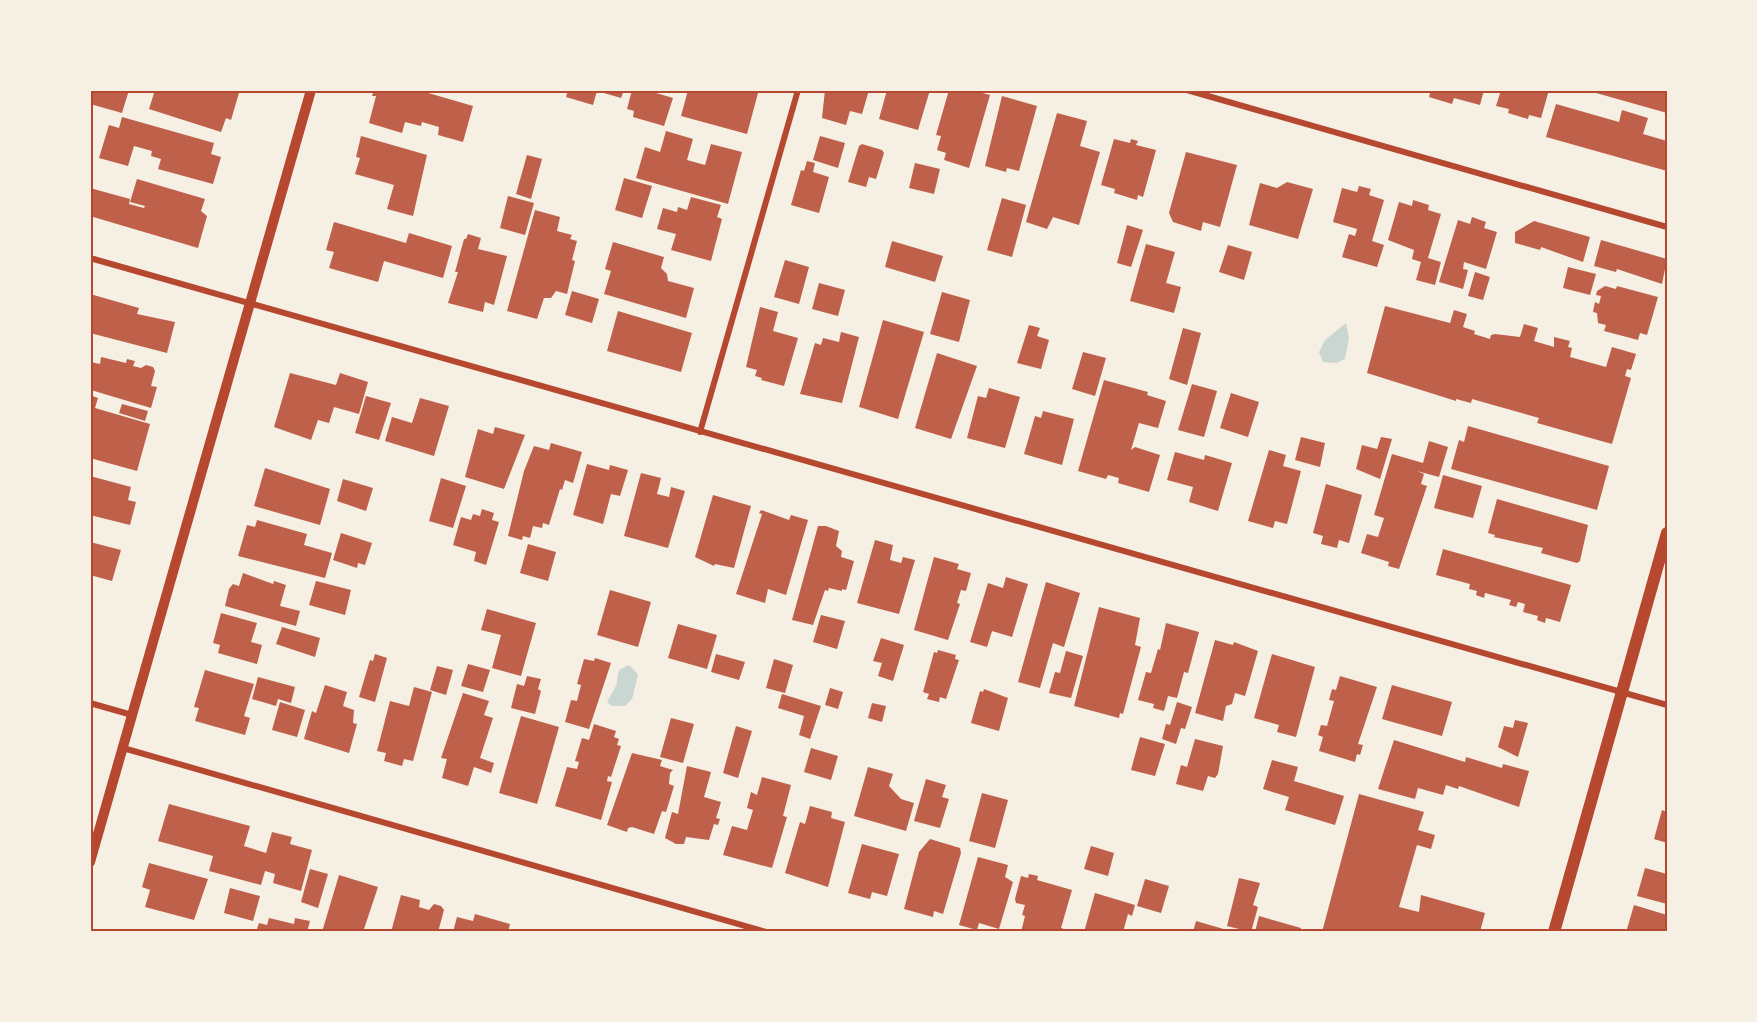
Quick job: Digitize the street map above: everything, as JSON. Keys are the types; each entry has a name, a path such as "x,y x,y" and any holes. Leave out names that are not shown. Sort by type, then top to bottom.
{"main road":[{"path":"1554,932 1667,533"}],"street":[{"path":"90,862 311,90"},
{"path":"700,432 798,90"},
{"path":"1186,90 1667,227"},
{"path":"90,258 1667,705"},
{"path":"90,703 132,715"},
{"path":"123,748 766,932"}],"shaded area":[{"path":"1346,323 1349,338 1345,359 1336,363 1323,362 1319,352 1325,340"},
{"path":"629,665 638,674 632,699 625,706 612,706 607,702 616,686 619,670"}],"building":[{"path":"93,90 129,90 122,113 90,104"},
{"path":"155,90 228,90 239,93 231,120 226,118 221,132 149,109"},
{"path":"374,90 418,90 473,106 463,142 438,135 439,127 422,122 421,126 405,122 402,133 369,123 376,96 372,96"},
{"path":"568,90 624,90 621,98 597,91 593,105 566,97"},
{"path":"632,90 646,90 673,98 664,126 633,117 634,111 627,109"},
{"path":"688,90 747,90 758,93 747,134 681,116"},
{"path":"825,90 869,90 862,114 850,111 846,125 822,118"},
{"path":"887,90 930,90 918,130 879,119"},
{"path":"949,90 971,90 990,95 969,168 944,160 946,153 937,150 941,136 936,135"},
{"path":"1431,90 1484,90 1480,105 1454,98 1452,104 1429,97"},
{"path":"1501,90 1549,90 1541,118 1529,115 1528,119 1508,113 1509,109 1496,106"},
{"path":"1667,90 1667,113 1589,91"},
{"path":"1002,96 1037,106 1019,171 1007,168 1006,172 985,166"},
{"path":"1556,104 1619,122 1622,110 1648,118 1643,134 1667,141 1667,171 1546,137"},
{"path":"1057,113 1087,121 1080,146 1100,152 1079,225 1053,217 1047,229 1026,222"},
{"path":"122,117 214,143 211,154 221,157 213,184 158,169 161,159 151,156 152,151 134,146 128,166 99,158 109,125 119,128"},
{"path":"666,131 693,139 687,160 705,165 711,144 742,152 728,204 636,178 645,147 660,152"},
{"path":"361,136 427,155 413,216 387,209 394,185 355,174 360,158 356,157"},
{"path":"820,136 845,143 838,168 813,160"},
{"path":"1114,139 1130,143 1131,139 1138,141 1136,145 1156,150 1143,197 1138,195 1137,200 1114,193 1115,189 1101,185"},
{"path":"862,144 882,150 884,153 876,179 869,177 866,187 848,182 859,146"},
{"path":"1186,152 1237,165 1220,227 1203,222 1201,231 1173,222 1169,213"},
{"path":"527,155 542,159 531,199 516,194"},
{"path":"807,161 815,163 813,172 829,177 819,213 791,205 801,170 804,171"},
{"path":"915,163 940,169 934,194 909,188"},
{"path":"624,178 652,186 642,218 615,210"},
{"path":"137,179 205,199 201,211 207,216 198,248 90,216 90,188 130,199 129,204 144,208 145,206 130,202"},
{"path":"1287,182 1313,189 1298,239 1249,225 1260,183 1277,188"},
{"path":"1359,186 1371,189 1369,195 1384,200 1372,241 1384,245 1377,267 1342,257 1349,234 1355,236 1357,229 1333,222 1342,188 1357,192"},
{"path":"508,196 534,203 525,235 500,228"},
{"path":"691,197 721,205 717,217 722,219 711,261 671,250 676,234 657,229 663,208 677,212 678,207 687,210"},
{"path":"1002,198 1026,205 1012,257 987,250"},
{"path":"1413,200 1429,205 1428,210 1441,214 1428,258 1441,262 1435,285 1416,280 1421,262 1412,259 1414,250 1388,240 1399,202 1412,206"},
{"path":"535,210 560,217 557,231 572,235 570,239 577,241 567,294 556,291 551,298 544,298 537,319 507,311"},
{"path":"1472,217 1486,222 1484,228 1497,232 1486,269 1464,262 1463,269 1468,270 1463,289 1439,282 1458,220 1470,224"},
{"path":"1534,221 1590,237 1583,262 1541,247 1540,250 1515,243 1515,232"},
{"path":"334,222 406,243 409,233 452,246 443,278 384,261 378,282 329,268 334,252 326,250"},
{"path":"1127,225 1143,230 1131,267 1117,263"},
{"path":"468,234 481,238 478,249 507,256 494,305 485,302 483,312 448,303 458,272 455,272 464,239"},
{"path":"1601,240 1667,259 1662,284 1617,269 1616,272 1594,266"},
{"path":"892,241 943,256 935,282 885,267"},
{"path":"613,242 664,257 661,268 667,274 668,281 694,288 686,318 604,294 611,271 605,269"},
{"path":"1146,244 1175,252 1166,283 1181,287 1174,313 1130,301"},
{"path":"1228,245 1252,252 1244,280 1219,272"},
{"path":"785,260 809,267 799,304 774,297"},
{"path":"1568,267 1596,274 1590,295 1563,288"},
{"path":"1475,272 1490,277 1483,300 1468,296"},
{"path":"819,283 845,290 838,316 812,309"},
{"path":"1605,286 1616,289 1617,286 1658,297 1647,335 1640,333 1638,340 1604,331 1606,325 1598,323 1597,313 1593,312 1595,302 1599,304 1601,296 1596,295 1597,291"},
{"path":"572,291 599,299 592,323 565,315"},
{"path":"942,292 970,300 959,342 930,334"},
{"path":"90,294 139,308 137,314 175,322 167,353 90,333"},
{"path":"1385,306 1450,323 1454,310 1467,314 1463,327 1475,331 1474,334 1490,339 1491,335 1495,334 1520,337 1524,324 1538,328 1534,341 1554,347 1554,337 1570,341 1568,347 1572,348 1570,357 1606,367 1612,347 1636,354 1631,370 1627,369 1625,376 1631,378 1612,444 1537,423 1539,418 1472,399 1471,403 1456,399 1456,401 1367,373"},
{"path":"760,307 778,312 773,331 798,338 784,386 761,380 762,378 755,376 757,370 746,367"},
{"path":"618,311 692,333 681,372 607,351"},
{"path":"883,320 924,332 898,419 859,407"},
{"path":"1029,325 1040,328 1037,336 1049,340 1041,369 1017,363"},
{"path":"1183,328 1201,333 1187,385 1169,379"},
{"path":"841,332 859,337 842,403 800,394 815,343 821,345 823,338 839,342"},
{"path":"1083,352 1106,358 1095,396 1072,389"},
{"path":"937,353 977,366 951,439 915,428"},
{"path":"101,357 126,363 127,359 135,361 133,366 141,368 146,365 153,367 155,371 151,386 157,387 151,408 91,390 91,362 100,364"},
{"path":"290,373 336,385 340,373 368,382 359,414 334,407 329,423 318,420 311,440 274,427"},
{"path":"1104,380 1148,392 1147,395 1166,401 1158,428 1139,423 1131,450 1135,447 1160,455 1149,492 1118,483 1119,478 1108,475 1106,479 1078,471"},
{"path":"1192,384 1217,391 1204,437 1178,430"},
{"path":"989,388 1020,397 1005,448 967,438 978,396 986,398"},
{"path":"1231,393 1259,402 1248,437 1220,428"},
{"path":"90,395 98,398 95,408 150,424 137,471 90,458"},
{"path":"366,396 391,403 379,440 355,433"},
{"path":"420,398 449,406 434,456 385,441 392,417 412,423"},
{"path":"122,404 148,411 145,421 119,413"},
{"path":"1043,411 1074,419 1062,465 1024,454 1035,416 1041,418"},
{"path":"1468,426 1609,466 1597,510 1451,469 1459,440 1464,442"},
{"path":"495,427 525,435 504,489 465,477 478,429 493,434"},
{"path":"1301,437 1325,443 1320,467 1295,460"},
{"path":"1381,437 1392,439 1380,479 1356,469 1362,445 1377,449"},
{"path":"1429,441 1448,447 1439,477 1417,471 1424,474 1421,484 1427,486 1399,569 1388,566 1389,562 1361,553 1367,534 1378,537 1384,518 1374,515 1392,454 1423,463"},
{"path":"551,443 582,452 573,483 565,480 549,525 543,523 542,528 533,526 530,538 523,536 522,540 508,536 524,471 534,446 549,450"},
{"path":"1269,450 1286,455 1283,466 1301,471 1287,524 1275,521 1273,528 1248,521"},
{"path":"1175,452 1204,460 1205,455 1232,463 1218,511 1189,502 1193,487 1167,480"},
{"path":"587,464 609,470 610,465 628,470 620,496 611,494 603,524 573,515"},
{"path":"265,468 330,489 320,525 254,506"},
{"path":"641,473 661,478 657,494 669,497 671,487 685,491 668,548 624,536"},
{"path":"1443,475 1482,486 1473,518 1434,508"},
{"path":"90,476 131,487 128,500 136,502 130,525 90,515"},
{"path":"441,478 466,486 453,528 429,521"},
{"path":"343,479 373,488 366,511 337,501"},
{"path":"1326,484 1362,495 1349,543 1339,540 1337,548 1321,544 1323,536 1313,533"},
{"path":"713,495 751,506 734,568 715,564 714,566 695,557"},
{"path":"1497,499 1588,525 1580,561 1577,563 1541,553 1543,548 1494,537 1495,535 1488,533"},
{"path":"482,509 494,513 492,520 499,522 486,565 474,561 476,552 453,545 461,517 471,520 473,514 480,516"},
{"path":"761,510 789,520 791,515 808,520 786,595 768,589 765,603 736,594 762,514 759,513"},
{"path":"257,520 307,534 304,545 332,553 325,578 238,556 247,525 255,527"},
{"path":"818,526 826,526 839,531 836,546 842,551 841,557 854,561 846,590 829,588 828,591 825,590 813,625 792,620"},
{"path":"341,533 372,543 365,565 358,563 357,568 333,560"},
{"path":"875,540 893,545 890,560 901,563 903,557 915,560 899,614 857,603"},
{"path":"90,542 121,550 112,581 90,575"},
{"path":"528,544 556,552 548,581 520,573"},
{"path":"1443,549 1571,585 1560,622 1546,618 1545,623 1537,620 1538,616 1523,612 1525,604 1518,602 1516,607 1509,605 1511,600 1485,593 1484,598 1476,595 1477,591 1469,589 1470,584 1436,575"},
{"path":"934,557 959,564 957,569 971,573 966,591 961,590 957,603 960,604 948,640 914,630"},
{"path":"243,573 273,584 274,581 286,585 280,606 300,611 296,626 225,606 229,589 233,584 239,586"},
{"path":"1006,577 1028,584 1012,637 992,631 987,647 970,642 988,583 1003,588"},
{"path":"316,581 351,590 345,615 309,605"},
{"path":"1046,582 1080,593 1064,647 1053,643 1040,688 1018,682"},
{"path":"610,590 651,602 638,647 597,635"},
{"path":"1099,607 1140,618 1135,645 1141,647 1123,714 1120,713 1119,718 1074,706"},
{"path":"487,609 536,623 521,676 492,668 501,635 481,630"},
{"path":"221,613 257,623 251,642 262,645 257,664 218,653 220,645 213,643"},
{"path":"821,615 845,621 837,649 813,642"},
{"path":"1166,623 1199,632 1188,673 1184,672 1177,698 1168,696 1164,711 1153,708 1154,704 1138,700 1146,672 1151,673 1158,649 1160,650"},
{"path":"678,624 717,635 707,669 668,658"},
{"path":"282,627 320,638 315,657 276,644"},
{"path":"881,638 904,645 893,681 878,676 882,663 873,661"},
{"path":"1215,640 1233,645 1234,642 1258,651 1245,696 1235,693 1232,704 1226,706 1223,721 1195,713"},
{"path":"938,650 956,655 955,659 959,660 946,699 940,697 939,702 927,699 929,694 923,692 934,652 937,653"},
{"path":"1066,651 1083,656 1071,698 1049,693 1055,672 1060,673"},
{"path":"375,654 387,658 375,702 359,697 370,660 373,661"},
{"path":"716,654 745,662 739,680 711,672"},
{"path":"1272,654 1315,667 1296,737 1277,732 1279,725 1254,718"},
{"path":"595,658 611,663 589,729 565,722 571,700 577,701 581,685 577,684 584,659 594,661"},
{"path":"774,659 793,665 785,693 766,688"},
{"path":"468,664 490,670 483,692 461,686"},
{"path":"437,666 453,670 446,695 430,690"},
{"path":"205,670 254,684 244,716 250,718 245,735 195,721 199,708 194,707"},
{"path":"527,676 541,679 538,689 541,691 535,714 511,708 517,684 524,686"},
{"path":"1340,676 1377,687 1358,744 1363,745 1355,762 1319,751 1323,737 1318,735 1321,725 1327,726 1334,701 1329,700 1332,689 1336,690"},
{"path":"258,677 295,687 291,703 278,699 276,706 252,699"},
{"path":"325,685 347,692 343,706 354,710 353,723 357,724 349,753 304,739 312,711 316,713"},
{"path":"1392,685 1452,702 1442,736 1382,719"},
{"path":"414,687 432,692 413,761 404,759 402,766 384,761 386,753 377,751 390,701 409,706"},
{"path":"830,688 843,692 838,709 825,705"},
{"path":"984,689 1008,698 999,731 971,723 980,691 983,692"},
{"path":"463,693 489,701 484,715 493,718 480,758 494,763 491,773 474,767 468,786 442,778 447,759 441,758"},
{"path":"782,694 821,706 810,739 799,735 804,716 778,708"},
{"path":"280,702 305,710 297,737 272,730"},
{"path":"1177,702 1192,707 1185,729 1181,728 1176,744 1162,739 1166,724 1170,725"},
{"path":"872,703 886,706 882,722 868,718"},
{"path":"521,716 559,727 537,804 499,793"},
{"path":"671,718 694,724 683,763 660,757"},
{"path":"1515,720 1528,723 1518,757 1498,747 1504,726 1513,728"},
{"path":"594,724 616,731 614,737 619,739 617,745 621,746 611,777 608,776 607,781 612,782 601,820 555,806 567,767 577,769 579,762 575,761 582,738 589,740"},
{"path":"736,726 752,731 738,778 723,773"},
{"path":"1140,737 1165,744 1155,776 1131,770"},
{"path":"1195,739 1223,746 1218,774 1215,778 1208,776 1203,791 1176,784 1181,765 1187,767"},
{"path":"1394,740 1465,762 1466,757 1502,768 1503,764 1529,771 1519,807 1459,786 1458,789 1446,785 1443,795 1418,788 1415,799 1378,789"},
{"path":"811,748 838,756 831,780 804,772"},
{"path":"632,753 662,760 660,766 673,770 670,773 669,784 674,786 666,812 662,811 654,834 632,827 628,828 627,832 607,825"},
{"path":"1272,760 1298,767 1294,781 1344,796 1335,825 1285,810 1289,797 1263,789"},
{"path":"687,766 711,772 704,797 721,802 716,818 720,819 718,825 714,824 709,840 686,837 684,844 676,844 665,838 672,812 678,814"},
{"path":"868,767 893,774 889,786 901,799 914,803 906,831 854,816"},
{"path":"762,777 791,785 783,816 787,817 772,868 723,855 732,826 747,830 753,810 747,808 751,792 757,795"},
{"path":"926,779 946,785 942,797 949,799 940,828 914,821"},
{"path":"982,793 1008,800 995,848 969,841"},
{"path":"1359,794 1424,812 1418,830 1435,835 1431,849 1417,845 1399,907 1419,912 1421,895 1485,913 1480,932 1322,932"},
{"path":"169,804 250,826 244,846 266,853 272,832 292,837 290,844 312,850 301,891 273,883 275,874 265,871 261,885 209,871 213,856 158,841"},
{"path":"810,806 832,812 831,818 845,822 828,887 785,873 800,822 805,824"},
{"path":"1662,810 1667,812 1667,843 1654,839"},
{"path":"930,839 960,848 961,853 943,914 934,911 933,917 904,909 919,852"},
{"path":"862,844 899,854 887,896 872,892 870,899 848,893"},
{"path":"1091,846 1114,853 1108,876 1084,869"},
{"path":"978,857 1008,865 1005,877 1013,882 999,929 979,923 977,930 959,925"},
{"path":"149,863 208,879 194,920 145,907 150,890 142,887"},
{"path":"1645,868 1667,874 1667,904 1637,896"},
{"path":"310,869 328,874 318,908 301,902"},
{"path":"1029,874 1038,876 1037,880 1072,890 1061,928 1064,932 1021,932 1025,905 1016,903 1015,899 1021,876 1028,878"},
{"path":"339,875 378,887 363,932 322,932"},
{"path":"1239,878 1260,883 1253,905 1258,907 1251,932 1227,926"},
{"path":"1145,879 1169,886 1161,913 1137,906"},
{"path":"230,888 260,896 253,921 224,913"},
{"path":"1095,893 1135,905 1132,916 1128,914 1123,932 1084,932"},
{"path":"401,895 420,900 419,907 429,910 434,904 441,906 444,910 438,932 391,932"},
{"path":"1634,905 1667,915 1667,932 1627,929"},
{"path":"475,914 510,924 508,932 453,932 457,917 473,921"},
{"path":"1259,916 1301,928 1300,932 1255,932"},
{"path":"269,918 294,924 295,918 310,921 307,932 256,932 259,923 267,925"},
{"path":"1196,921 1227,930 1228,932 1193,932"}]}
